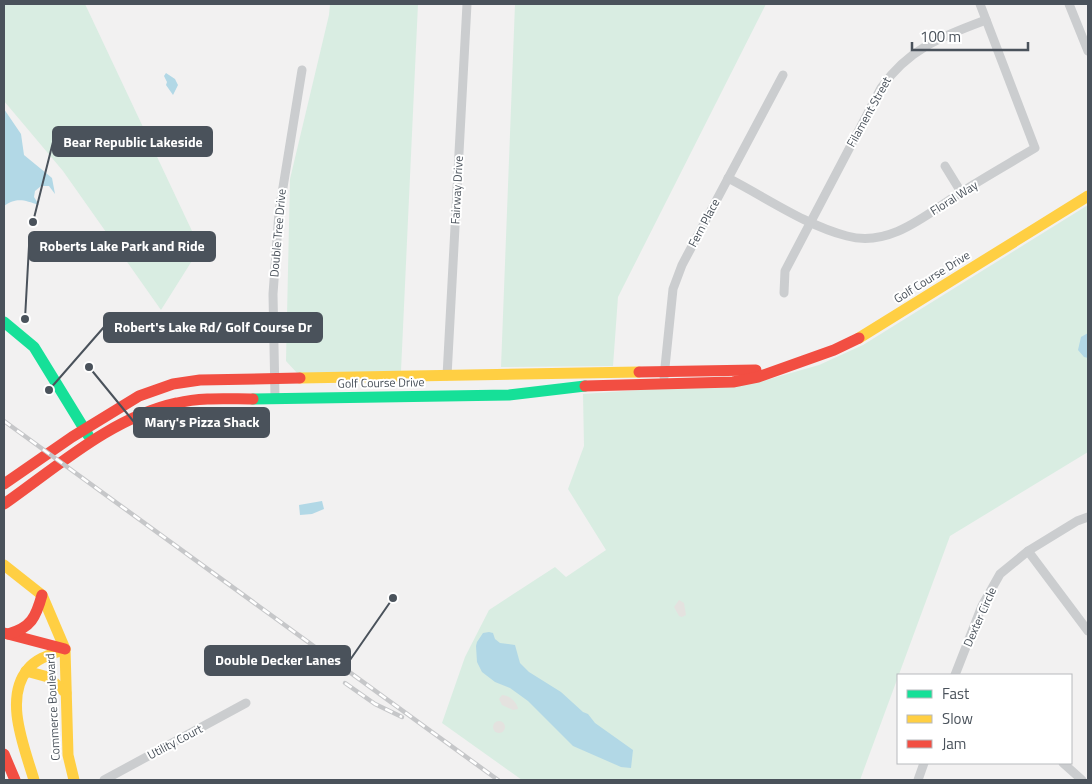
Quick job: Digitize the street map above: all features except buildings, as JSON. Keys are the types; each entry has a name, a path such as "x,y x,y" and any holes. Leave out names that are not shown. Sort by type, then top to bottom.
{"main road":[{"name":"Golf Course Drive","path":"4,504 94,443 145,413 176,403 275,398 509,396 584,386 784,367 834,350 862,336 1088,196"},
{"path":"4,322 34,346 62,388 84,429 94,443"},
{"name":"Golf Course Drive","path":"4,484 84,429 139,396 173,384 200,380 447,376 664,378"},
{"name":"Commerce Boulevard","path":"4,565 42,594 65,649 68,755 74,780"},
{"path":"6,634 22,632 32,624 37,617 42,594"},
{"path":"6,634 65,649"},
{"path":"34,780 17,712 17,697 26,671 47,656 65,649"},
{"path":"26,671 48,675 66,693"},
{"path":"4,754 15,780"}],"street":[{"name":"Fairway Drive","path":"447,376 466,4"},
{"name":"Floral Way","path":"728,178 811,222 848,236 866,238 885,236 908,227 961,192 1035,148 980,4"},
{"path":"1068,4 1088,51"},
{"name":"Filament Street","path":"784,293 785,271 876,96 892,72 928,43 986,20"},
{"name":"Double Tree Drive","path":"275,398 273,294 279,212 302,70"},
{"name":"Fern Place","path":"664,378 673,289 682,265 783,75"},
{"path":"945,166 961,192"},
{"name":"Dexter Circle","path":"955,674 982,606 1000,574 1028,551 1077,521 1088,517"},
{"path":"1028,551 1088,631"},
{"name":"Utility Court","path":"104,780 246,703"},
{"path":"918,780 924,764"},
{"path":"1064,764 1082,780"}],"green space":[{"path":"4,4 85,4 200,248 161,310 63,171 4,101"},
{"path":"330,4 418,4 401,371 298,374 286,361 290,179"},
{"path":"515,4 766,4 618,297 613,366 501,367"},
{"path":"1088,205 1088,452 950,536 899,674 897,674 897,680 860,780 522,780 442,723 465,657 489,610 555,567 566,577 606,550 568,489 584,446 583,394 763,381 819,365 863,345"}],"sand":[{"path":"679,600 684,603 686,615 682,617 679,616 674,607"},
{"path":"502,695 512,699 518,709 513,710 502,705 499,699"},
{"path":"497,721 501,721 505,727 501,733 497,733 493,729 493,725"}],"water":[{"path":"166,73 175,79 178,85 173,95 166,85 167,82 164,76"},
{"path":"4,109 21,134 24,155 52,178 55,194 49,186 41,186 35,191 34,197 39,205 17,200 4,206"},
{"path":"1088,333 1088,358 1084,357 1078,350 1081,337"},
{"path":"322,501 324,509 312,514 300,515 299,505"},
{"path":"483,633 493,633 495,639 500,643 515,645 520,663 529,672 561,692 583,712 588,714 595,723 633,750 631,768 621,767 573,746 528,701 510,688 495,682 482,672 477,662 476,646"}],"railway":[{"path":"4,421 498,780"},
{"path":"345,683 375,704 402,717"}],"traffic: fast":[{"path":"4,322 34,347 88,435"},
{"path":"253,399 509,395 585,386"}],"traffic: slow":[{"path":"859,338 1088,196"},
{"path":"300,378 639,372"},
{"path":"4,565 42,595 65,649 68,755 74,780"},
{"path":"34,780 18,724 17,694 21,681 32,665 45,657 65,649"},
{"path":"26,671 48,677 66,693"}],"traffic: jam":[{"path":"585,386 733,382 758,377 834,350 859,338"},
{"path":"639,372 756,370"},
{"path":"4,484 72,437 139,396 173,384 200,380 300,378"},
{"path":"4,504 65,459 130,419 153,410 186,401 253,399"},
{"path":"8,634 16,632 27,625 35,615 42,595"},
{"path":"4,633 65,649"},
{"path":"4,754 15,780"}],"place":[{"name":"Bear Republic Lakeside","path":"33,222"},
{"name":"Roberts Lake Park and Ride","path":"25,319"},
{"name":"Mary's Pizza Shack","path":"89,367"},
{"name":"Robert's Lake Rd/ Golf Course Dr","path":"49,390"},
{"name":"Double Decker Lanes","path":"393,598"}]}
